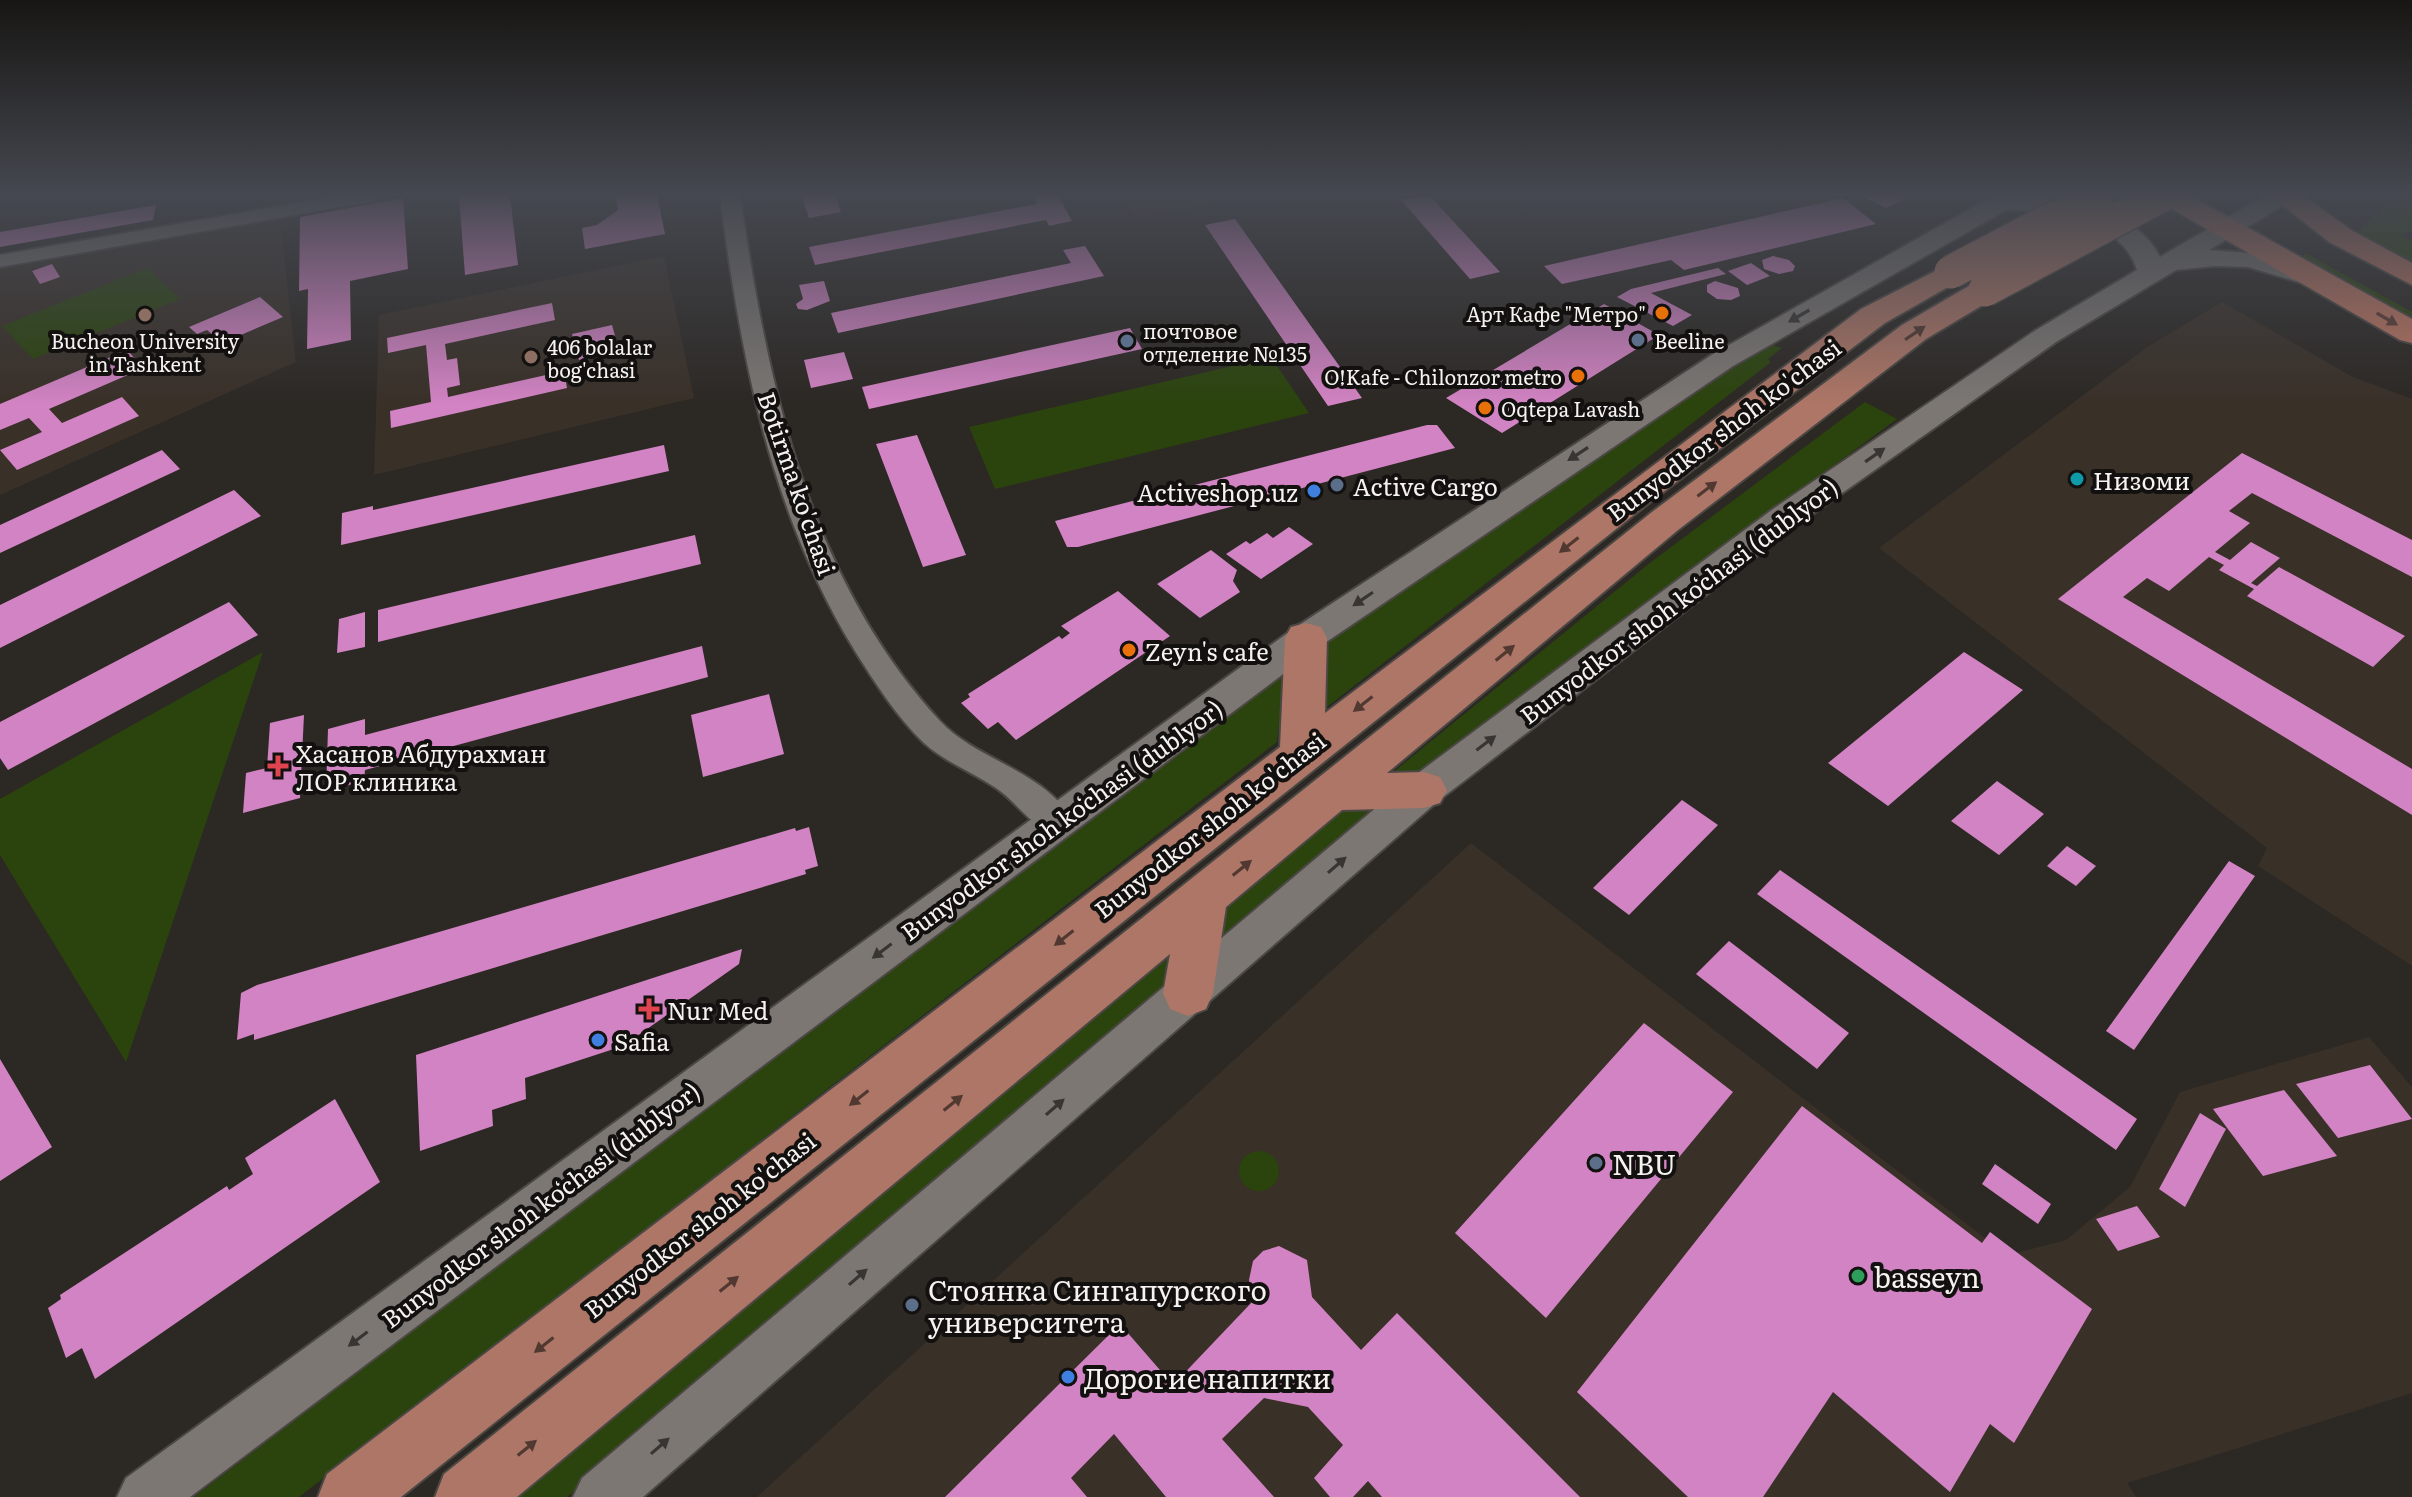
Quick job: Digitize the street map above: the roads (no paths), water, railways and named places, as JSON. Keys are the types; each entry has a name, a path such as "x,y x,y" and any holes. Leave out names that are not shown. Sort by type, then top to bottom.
{"highway":[{"path":"2291,265 2412,333"},
{"path":"2350,265 2412,299"},
{"path":"2392,265 2412,276"}],"main road":[{"name":"Bunyodkor shoh ko'chasi","path":"350,1497 1302,752 1873,316 1965,265"},
{"name":"Bunyodkor shoh ko'chasi","path":"467,1497 1337,792 1665,521 1914,332 2033,265"},
{"path":"1302,752 1306,638"},
{"path":"1337,792 1424,790"},
{"path":"1188,993 1203,900"}],"street":[{"name":"Botirma ko'chasi","path":"739,265 773,418 808,525 848,616 895,686 933,733 1009,780 1058,823"},
{"name":"Bunyodkor shoh koʻchasi (dublyor)","path":"145,1497 1306,638 1723,360 1890,265"},
{"path":"2150,265 2152,273 2178,265"},
{"name":"Bunyodkor shoh koʻchasi (dublyor)","path":"601,1497 1424,790 1785,517 2046,336 2166,265"},
{"path":"2270,265 2323,283"}],"place":[{"name":"Арт Кафе \"Метро\"","path":"1662,313"},
{"name":"Bucheon University in Tashkent","path":"145,315"},
{"name":"Beeline","path":"1638,340"},
{"name":"почтовое отделение №135","path":"1127,341"},
{"name":"406 bolalar bog'chasi","path":"531,357"},
{"name":"O!Kafe - Chilonzor metro","path":"1578,376"},
{"name":"Oqtepa Lavash","path":"1485,408"},
{"name":"Низоми","path":"2077,479"},
{"name":"Active Cargo","path":"1337,485"},
{"name":"Activeshop.uz","path":"1314,491"},
{"name":"Zeyn's cafe","path":"1129,650"},
{"name":"Хасанов Абдурахман ЛОР клиника","path":"278,766"},
{"name":"Nur Med","path":"649,1009"},
{"name":"Safia","path":"598,1040"},
{"name":"NBU","path":"1596,1163"},
{"name":"basseyn","path":"1858,1276"},
{"name":"Стоянка Сингапурского университета","path":"912,1305"},
{"name":"Дорогие напитки","path":"1068,1377"}]}
